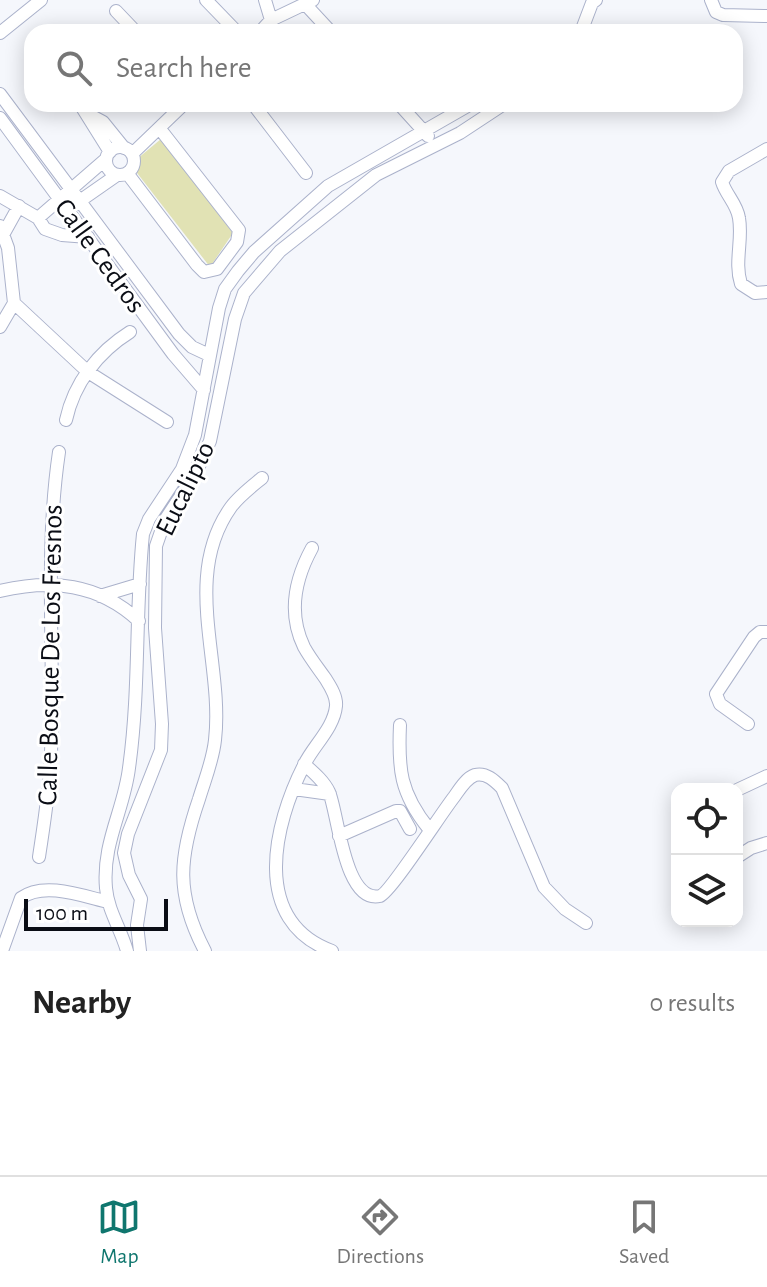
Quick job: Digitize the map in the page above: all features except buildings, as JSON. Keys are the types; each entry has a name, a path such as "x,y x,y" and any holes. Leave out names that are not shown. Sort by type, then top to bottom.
{"street":[{"path":"0,33 24,6 41,0"},
{"path":"206,0 229,24"},
{"path":"265,0 271,20"},
{"path":"584,24 596,0"},
{"path":"711,0 716,12 723,15 767,16"},
{"path":"267,24 309,2 325,24"},
{"path":"116,11 128,24"},
{"path":"579,24 586,19"},
{"name":"Calle Cedros","path":"0,94 184,341 209,355"},
{"path":"85,112 108,156 109,169 122,174 201,270 217,269 240,236 238,227 160,129"},
{"path":"38,218 64,204 80,200 132,168 128,151 103,122 88,112"},
{"path":"64,204 70,188 113,149 128,151 160,129 176,112"},
{"path":"259,112 306,173"},
{"path":"407,112 434,146"},
{"name":"Eucalipto","path":"130,951 108,902 106,876 109,836 129,772 138,687 143,534 149,519 182,469 195,435 219,308 230,282 254,252 328,186 457,112"},
{"name":"Eucalipto","path":"130,951 141,899 129,875 124,853 128,834 158,758 162,735 154,577 158,535 196,473 210,441 235,319 244,293 280,251 376,175 460,133 492,112"},
{"name":"Calle Cedros","path":"0,118 173,354 204,390"},
{"path":"767,149 729,171 722,182 738,209 737,259 741,284 755,293 767,292"},
{"path":"0,196 38,218 45,229 88,237"},
{"path":"0,327 14,303 11,266 2,230 19,206"},
{"path":"299,211 309,227"},
{"path":"14,303 88,372 167,422"},
{"path":"66,420 74,391 111,344 130,332"},
{"path":"173,354 184,341"},
{"name":"Calle Bosque De Los Fresnos","path":"39,857 51,753 49,583 53,495 59,452"},
{"path":"205,951 187,903 182,869 183,849 215,741 215,691 205,601 207,573 218,530 231,508 262,478"},
{"path":"312,548 297,584 297,623 306,651 333,692 336,706 294,789 274,865 281,902 294,924 308,937 332,951"},
{"path":"0,591 49,583 73,586 121,607 139,621"},
{"path":"100,596 140,584"},
{"path":"748,724 720,704 716,694 754,637 760,632 767,632"},
{"path":"400,725 402,785 416,813 429,829"},
{"path":"304,764 325,784 330,794 339,836 359,887 375,896 389,891 429,829 469,779 482,775 502,788 544,887 565,909 586,923"},
{"path":"743,787 767,776"},
{"path":"294,789 330,794"},
{"path":"339,836 396,811 400,811 410,829"},
{"path":"740,855 767,843"},
{"path":"106,876 129,875"},
{"path":"2,951 21,898 27,893 65,892 108,902"},
{"path":"121,928 137,925"}],"green space":[{"path":"161,139 233,233 210,267 134,169 137,159"}]}
